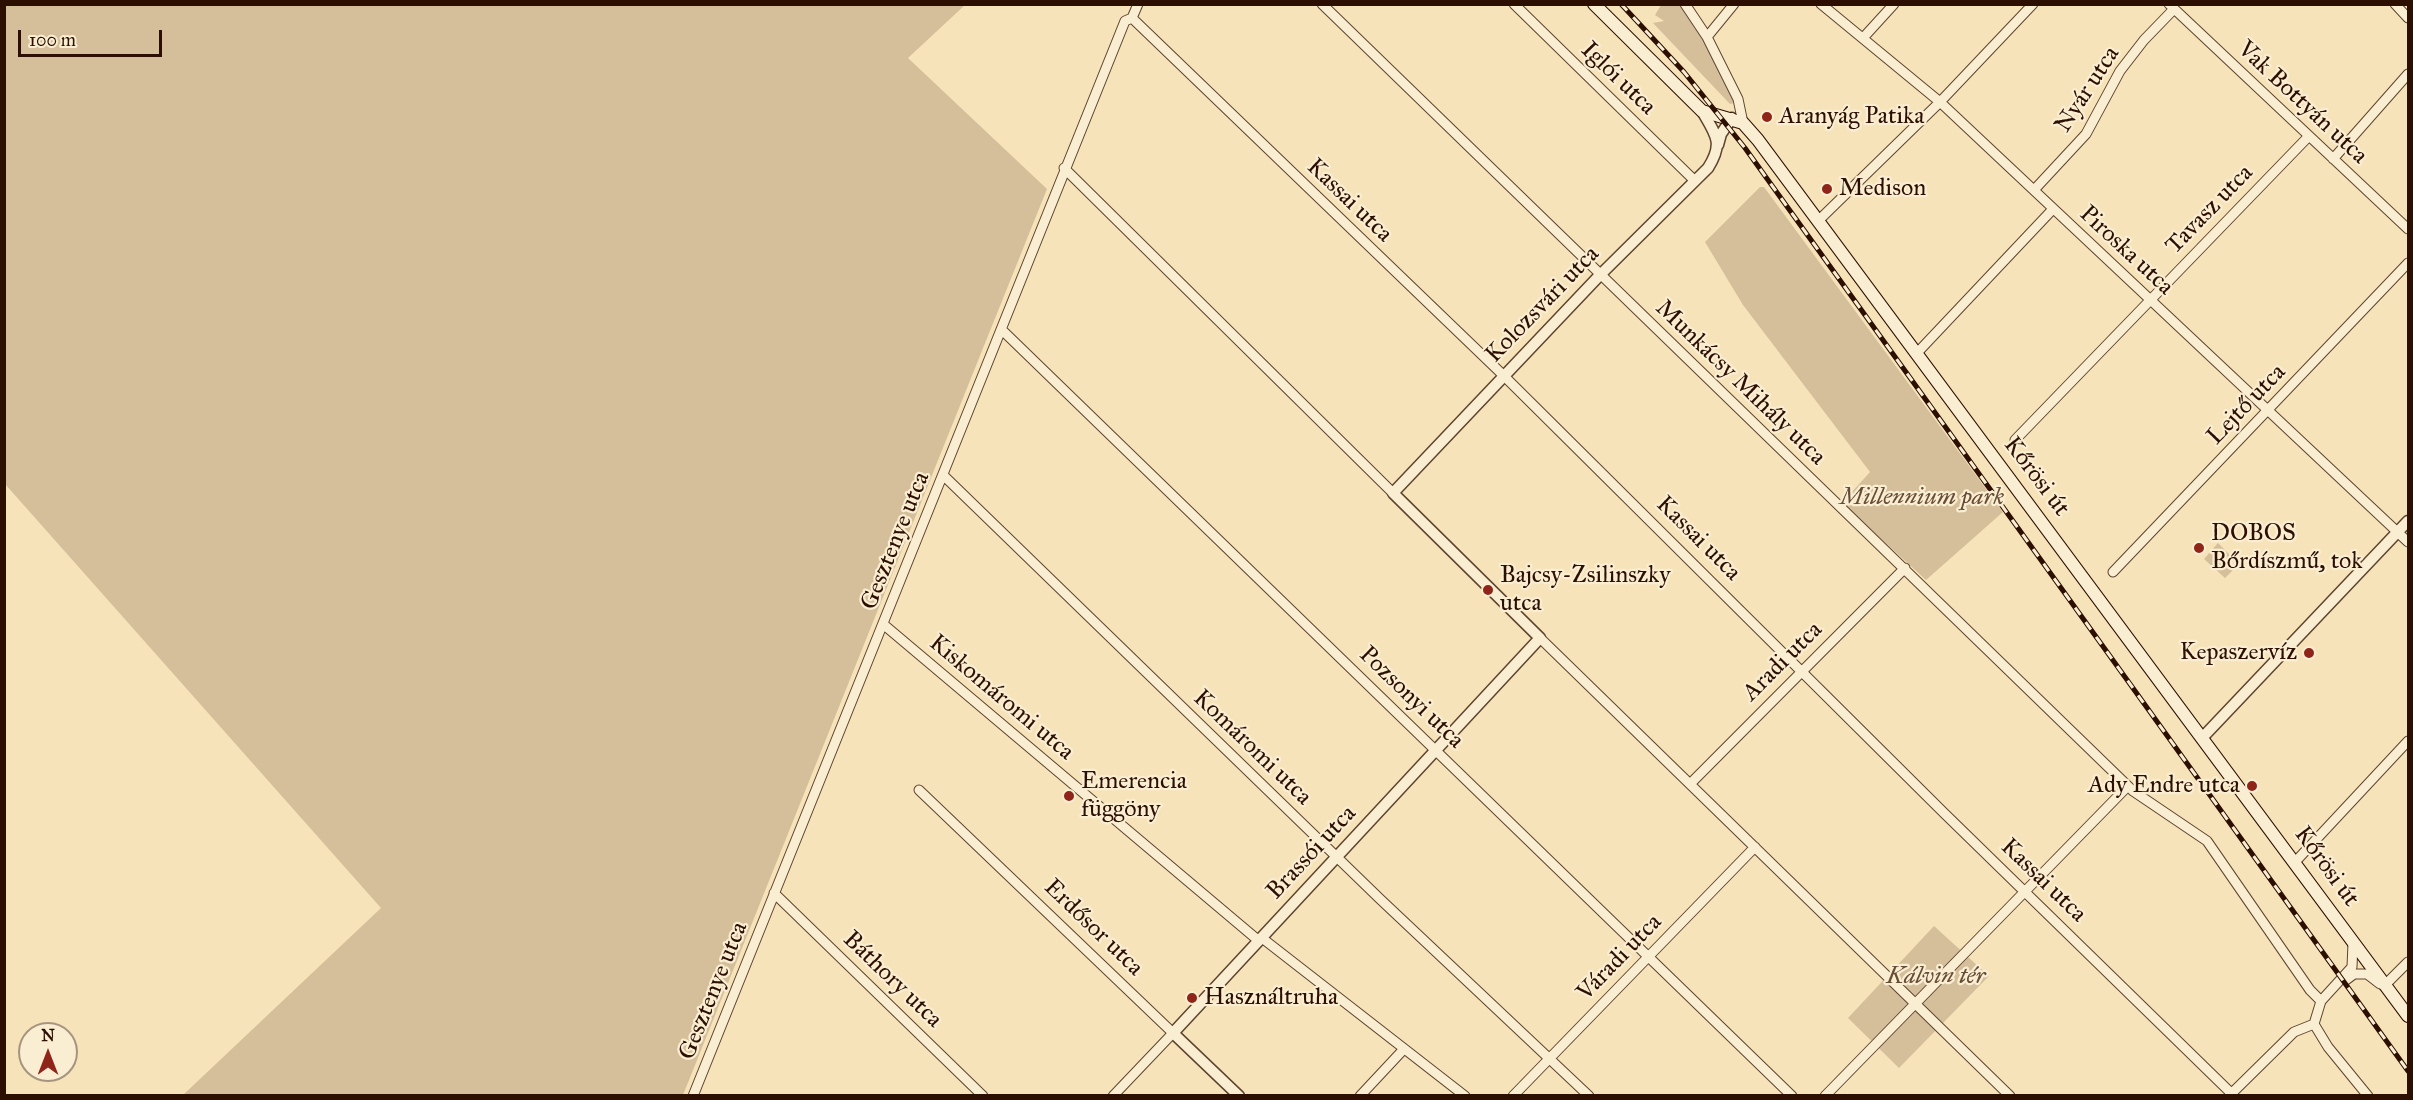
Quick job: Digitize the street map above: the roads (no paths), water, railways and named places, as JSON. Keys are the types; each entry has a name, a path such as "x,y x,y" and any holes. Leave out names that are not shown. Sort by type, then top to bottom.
{"main road":[{"path":"1594,4 1666,79 1702,111 1738,120"},
{"name":"Kőrösi út","path":"1738,120 1819,220 2409,1016"}],"street":[{"name":"Gesztenye utca","path":"693,1095 944,475 1064,168 1125,21 1132,18 1138,4"},
{"name":"Munkácsy Mihály utca","path":"1322,4 1599,276 1905,568 2128,786 2207,841 2310,990 2321,1001"},
{"name":"Iglói utca","path":"1514,4 1695,181"},
{"path":"1685,4 1707,37 1738,99 1738,120"},
{"path":"1707,37 1734,4"},
{"name":"Piroska utca","path":"1821,4 1940,102 2409,542"},
{"path":"1863,38 1894,4"},
{"path":"1819,220 1940,102 2033,4"},
{"path":"2395,4 2409,18"},
{"name":"Vak Bottyán utca","path":"2172,7 2409,229"},
{"name":"Nyár utca","path":"2034,190 2086,134 2120,71 2172,7"},
{"name":"Kassai utca","path":"1132,18 1503,375 2230,1094"},
{"path":"2333,159 2409,74"},
{"path":"1702,111 1715,133 1718,145"},
{"name":"Kolozsvári utca","path":"1393,493 1503,375 1708,168 1720,134 1738,120"},
{"name":"Tavasz utca","path":"2015,440 2308,136"},
{"path":"1064,168 1540,638 2010,1095"},
{"path":"1917,353 2053,209"},
{"name":"Lejtő utca","path":"2113,572 2409,263"},
{"name":"Pozsonyi utca","path":"1002,330 1792,1095"},
{"name":"Komáromi utca","path":"944,475 1337,857 1589,1095"},
{"path":"2203,737 2409,521"},
{"name":"Aradi utca","path":"1690,784 1905,568"},
{"name":"Kiskomáromi utca","path":"883,624 1260,939 1465,1095"},
{"name":"Brassói utca","path":"1113,1095 1540,638"},
{"path":"2295,861 2409,741"},
{"path":"1825,1095 2024,889 2128,786"},
{"name":"Erdősor utca","path":"919,789 1239,1095"},
{"name":"Váradi utca","path":"1513,1095 1755,848"},
{"name":"Báthory utca","path":"774,893 983,1095"},
{"path":"2353,939 2352,967 2321,1001 2314,1024 2328,1047 2368,1095"},
{"path":"2386,984 2409,962"},
{"path":"2331,990 2354,974 2367,974 2395,996"},
{"path":"2230,1094 2294,1032 2314,1024"},
{"path":"1360,1095 1403,1050"}],"railway":[{"path":"1621,4 1684,72 1745,148 2408,1071"}],"place":[{"name":"Aranyág Patika","path":"1767,117"},
{"name":"Medison","path":"1827,189"},
{"name":"DOBOS Bőrdíszmű, tok","path":"2199,548"},
{"name":"Bajcsy-Zsilinszky utca","path":"1488,590"},
{"name":"Kepaszervíz","path":"2309,653"},
{"name":"Ady Endre utca","path":"2252,786"},
{"name":"Emerencia függöny","path":"1069,796"},
{"name":"Használtruha","path":"1192,998"}],"park label":[{"name":"Millennium park","path":"1922,498"},
{"name":"Kálvin tér","path":"1936,977"}]}
